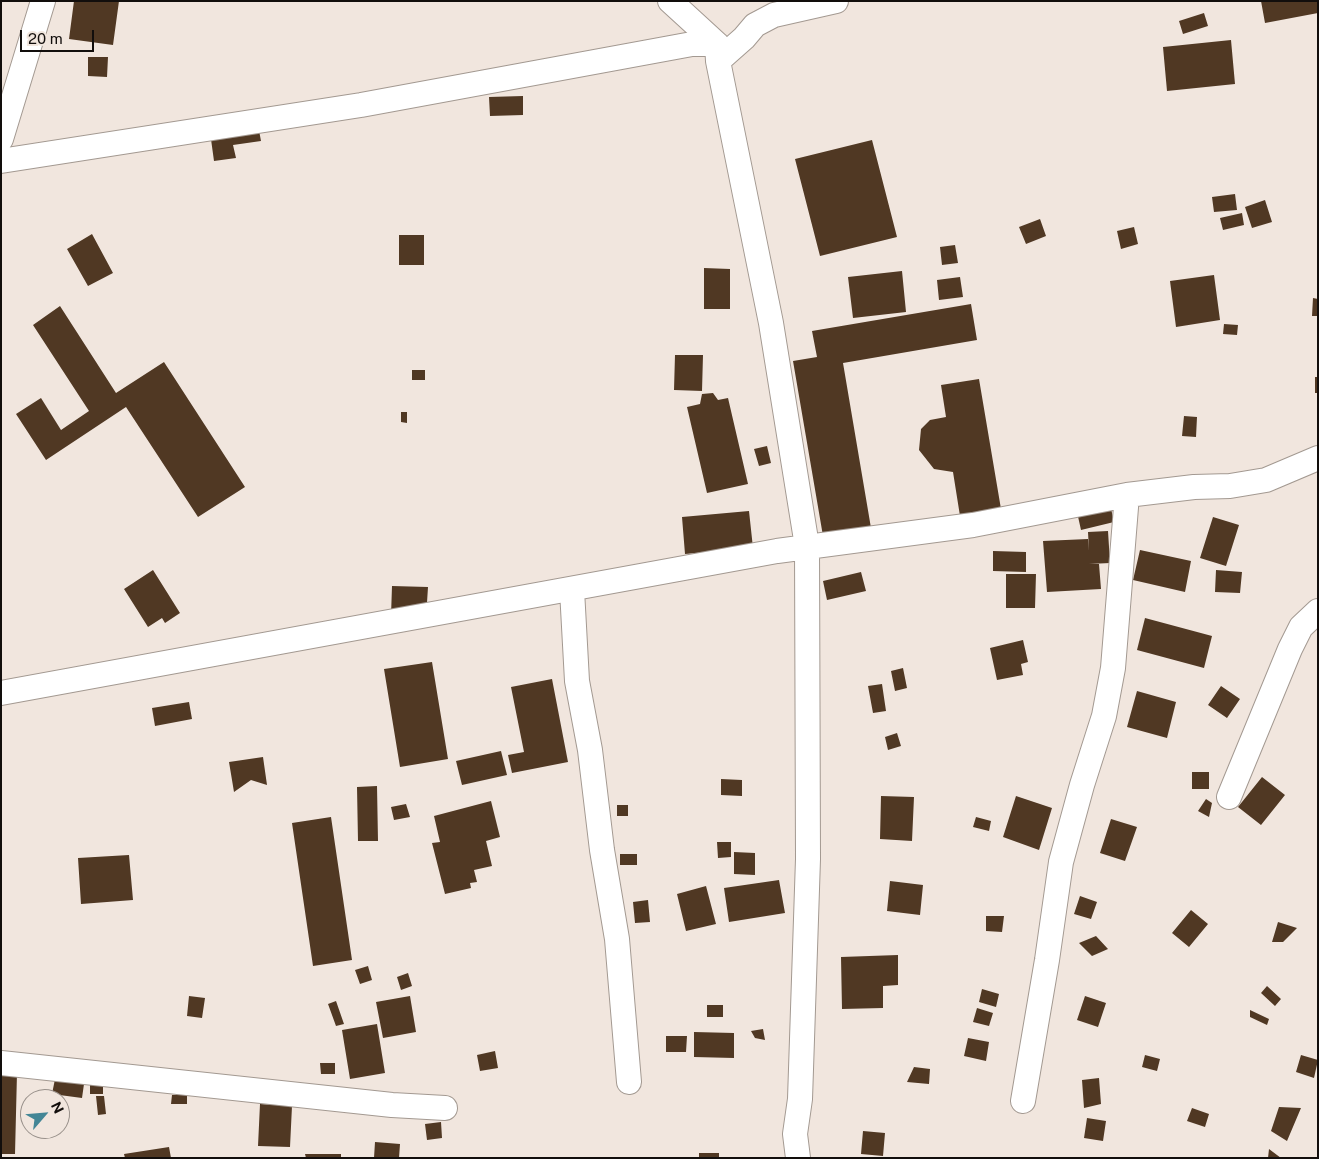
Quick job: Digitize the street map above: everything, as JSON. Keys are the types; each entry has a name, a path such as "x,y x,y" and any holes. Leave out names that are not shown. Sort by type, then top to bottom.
{"street":[{"path":"1,138 43,1"},
{"path":"670,1 718,52 771,323 807,546 808,859 800,1100 796,1134 798,1158"},
{"path":"1,161 362,105 692,44 718,52 744,38 754,25 774,15 836,1"},
{"path":"1,693 807,546 973,525 1127,495 1230,486 1266,480 1318,458"},
{"path":"1023,1101 1048,960 1061,862 1082,785 1104,716 1113,668 1127,495"},
{"path":"572,590 577,681 590,750 602,850 617,939 630,1082"},
{"path":"1229,797 1290,650 1302,627 1318,611"},
{"path":"1,1063 392,1105 445,1108"}],"building":[{"path":"74,1 119,1 113,45 69,39"},
{"path":"1261,1 1318,1 1318,13 1265,23"},
{"path":"1204,13 1208,26 1183,34 1179,21"},
{"path":"1231,40 1235,84 1167,91 1163,47"},
{"path":"88,57 108,57 107,77 88,76"},
{"path":"523,96 523,115 490,116 489,97"},
{"path":"258,125 261,141 233,145 236,158 214,161 210,132"},
{"path":"872,140 897,237 820,256 795,159"},
{"path":"1235,194 1237,210 1214,212 1212,197"},
{"path":"1265,200 1272,222 1252,228 1245,207"},
{"path":"1242,213 1244,225 1223,230 1220,218"},
{"path":"1040,219 1046,236 1026,244 1019,227"},
{"path":"1134,227 1138,244 1121,249 1117,231"},
{"path":"92,234 113,273 88,286 67,249"},
{"path":"399,235 424,235 424,265 399,265"},
{"path":"955,245 958,263 942,265 940,247"},
{"path":"704,268 730,269 730,309 704,309"},
{"path":"902,271 906,312 853,318 848,277"},
{"path":"1214,275 1220,320 1176,327 1170,281"},
{"path":"960,277 963,297 939,300 937,280"},
{"path":"1313,298 1318,299 1318,316 1312,316"},
{"path":"971,304 977,340 843,363 871,528 823,536 793,361 817,357 812,331"},
{"path":"60,306 116,393 164,362 245,487 198,517 126,407 46,460 16,414 41,398 61,430 89,411 33,325"},
{"path":"1224,324 1238,325 1237,335 1223,334"},
{"path":"675,355 703,355 702,391 674,390"},
{"path":"412,370 425,370 425,380 412,380"},
{"path":"1315,377 1318,377 1318,393 1315,393"},
{"path":"979,379 1001,509 960,516 953,472 934,469 919,450 921,429 930,420 946,417 941,385"},
{"path":"713,393 718,400 728,398 748,484 707,493 687,407 700,404 702,394"},
{"path":"401,412 407,412 407,423 401,422"},
{"path":"1184,416 1197,417 1196,437 1182,436"},
{"path":"767,446 771,463 759,466 754,449"},
{"path":"1110,504 1114,522 1081,530 1077,512"},
{"path":"749,511 753,548 685,554 682,517"},
{"path":"1213,517 1239,525 1226,566 1200,558"},
{"path":"1108,531 1110,563 1089,564 1099,564 1101,589 1047,592 1043,541 1088,539 1089,551 1088,532"},
{"path":"1140,550 1191,561 1185,592 1133,580"},
{"path":"993,551 1026,552 1026,572 993,571"},
{"path":"153,570 180,613 165,623 162,618 148,627 124,589"},
{"path":"1216,570 1242,572 1240,593 1215,592"},
{"path":"861,572 866,591 827,600 823,581"},
{"path":"1006,574 1036,574 1035,608 1006,608"},
{"path":"392,586 428,587 426,618 391,616"},
{"path":"1145,618 1212,636 1204,668 1137,650"},
{"path":"1023,640 1028,662 1021,664 1023,675 997,680 990,648"},
{"path":"432,662 448,759 400,767 384,669"},
{"path":"903,668 907,688 895,691 891,671"},
{"path":"552,679 568,762 512,773 508,755 524,752 511,687"},
{"path":"882,684 886,711 873,713 868,686"},
{"path":"1221,686 1240,699 1227,718 1208,705"},
{"path":"1137,691 1176,702 1167,738 1127,727"},
{"path":"189,702 192,719 155,726 152,708"},
{"path":"897,733 901,746 888,750 885,737"},
{"path":"501,751 507,775 462,785 456,761"},
{"path":"263,757 267,785 251,780 234,792 229,762"},
{"path":"1192,772 1209,772 1209,789 1192,789"},
{"path":"1262,777 1285,795 1261,825 1238,807"},
{"path":"721,779 742,780 742,796 721,795"},
{"path":"377,786 378,841 358,841 357,787"},
{"path":"881,796 914,797 912,841 880,839"},
{"path":"1016,796 1052,808 1039,850 1003,837"},
{"path":"1206,799 1212,803 1209,817 1198,811"},
{"path":"491,801 500,837 486,841 492,866 474,870 477,882 470,883 471,888 445,894 432,843 440,842 434,816"},
{"path":"406,804 410,817 394,820 391,807"},
{"path":"617,805 628,805 628,816 617,816"},
{"path":"331,817 352,960 313,966 292,823"},
{"path":"976,817 991,821 989,831 973,827"},
{"path":"1111,819 1137,827 1125,861 1100,853"},
{"path":"717,842 731,842 731,857 718,858"},
{"path":"734,852 755,853 755,875 734,874"},
{"path":"620,854 637,854 637,865 620,865"},
{"path":"129,855 133,900 81,904 78,858"},
{"path":"779,880 785,913 729,922 724,888"},
{"path":"890,881 923,885 920,915 887,911"},
{"path":"706,886 716,924 686,931 677,894"},
{"path":"1080,896 1097,902 1091,919 1074,914"},
{"path":"648,900 650,922 635,923 633,902"},
{"path":"1191,910 1208,924 1189,947 1172,933"},
{"path":"986,916 1004,916 1002,932 986,931"},
{"path":"1278,922 1297,928 1283,942 1272,942"},
{"path":"1096,936 1108,949 1092,956 1079,943"},
{"path":"898,955 898,985 883,986 883,1008 842,1009 841,957"},
{"path":"368,966 372,980 360,984 355,970"},
{"path":"408,973 412,986 401,990 397,977"},
{"path":"1267,986 1281,999 1275,1006 1261,993"},
{"path":"982,989 999,994 996,1007 979,1002"},
{"path":"189,996 205,998 202,1018 187,1016"},
{"path":"410,996 416,1032 383,1038 376,1002"},
{"path":"1085,996 1106,1003 1098,1027 1077,1020"},
{"path":"336,1001 344,1024 336,1026 328,1004"},
{"path":"707,1005 723,1005 723,1017 707,1017"},
{"path":"977,1008 993,1013 989,1026 973,1022"},
{"path":"1250,1010 1269,1019 1267,1025 1250,1017"},
{"path":"377,1024 385,1073 350,1079 342,1030"},
{"path":"763,1029 765,1040 755,1038 751,1031"},
{"path":"694,1032 734,1033 734,1058 694,1057"},
{"path":"666,1036 687,1036 686,1052 666,1052"},
{"path":"968,1038 989,1042 986,1061 964,1056"},
{"path":"495,1051 498,1068 480,1071 477,1055"},
{"path":"1145,1055 1160,1059 1157,1071 1142,1067"},
{"path":"1301,1055 1318,1060 1314,1078 1296,1072"},
{"path":"320,1063 335,1063 335,1074 321,1074"},
{"path":"914,1067 930,1069 929,1084 907,1082"},
{"path":"1,1073 17,1073 15,1154 1,1154"},
{"path":"90,1078 103,1079 103,1094 90,1094"},
{"path":"1099,1078 1101,1104 1084,1108 1082,1080"},
{"path":"55,1079 84,1084 82,1098 70,1096 70,1089 53,1089"},
{"path":"172,1095 187,1095 187,1104 171,1104"},
{"path":"96,1096 104,1096 106,1114 98,1115"},
{"path":"260,1104 292,1106 290,1147 258,1146"},
{"path":"1279,1107 1301,1108 1287,1141 1271,1131"},
{"path":"1192,1108 1209,1114 1205,1127 1187,1121"},
{"path":"1087,1118 1106,1121 1103,1141 1084,1138"},
{"path":"441,1122 442,1138 427,1140 425,1124"},
{"path":"863,1131 885,1133 883,1156 861,1154"},
{"path":"375,1142 400,1144 399,1158 374,1158"},
{"path":"169,1147 171,1158 125,1158 124,1154"},
{"path":"1269,1149 1281,1158 1268,1158"},
{"path":"699,1153 719,1153 719,1158 699,1158"},
{"path":"305,1154 341,1154 341,1158 306,1158"}]}
